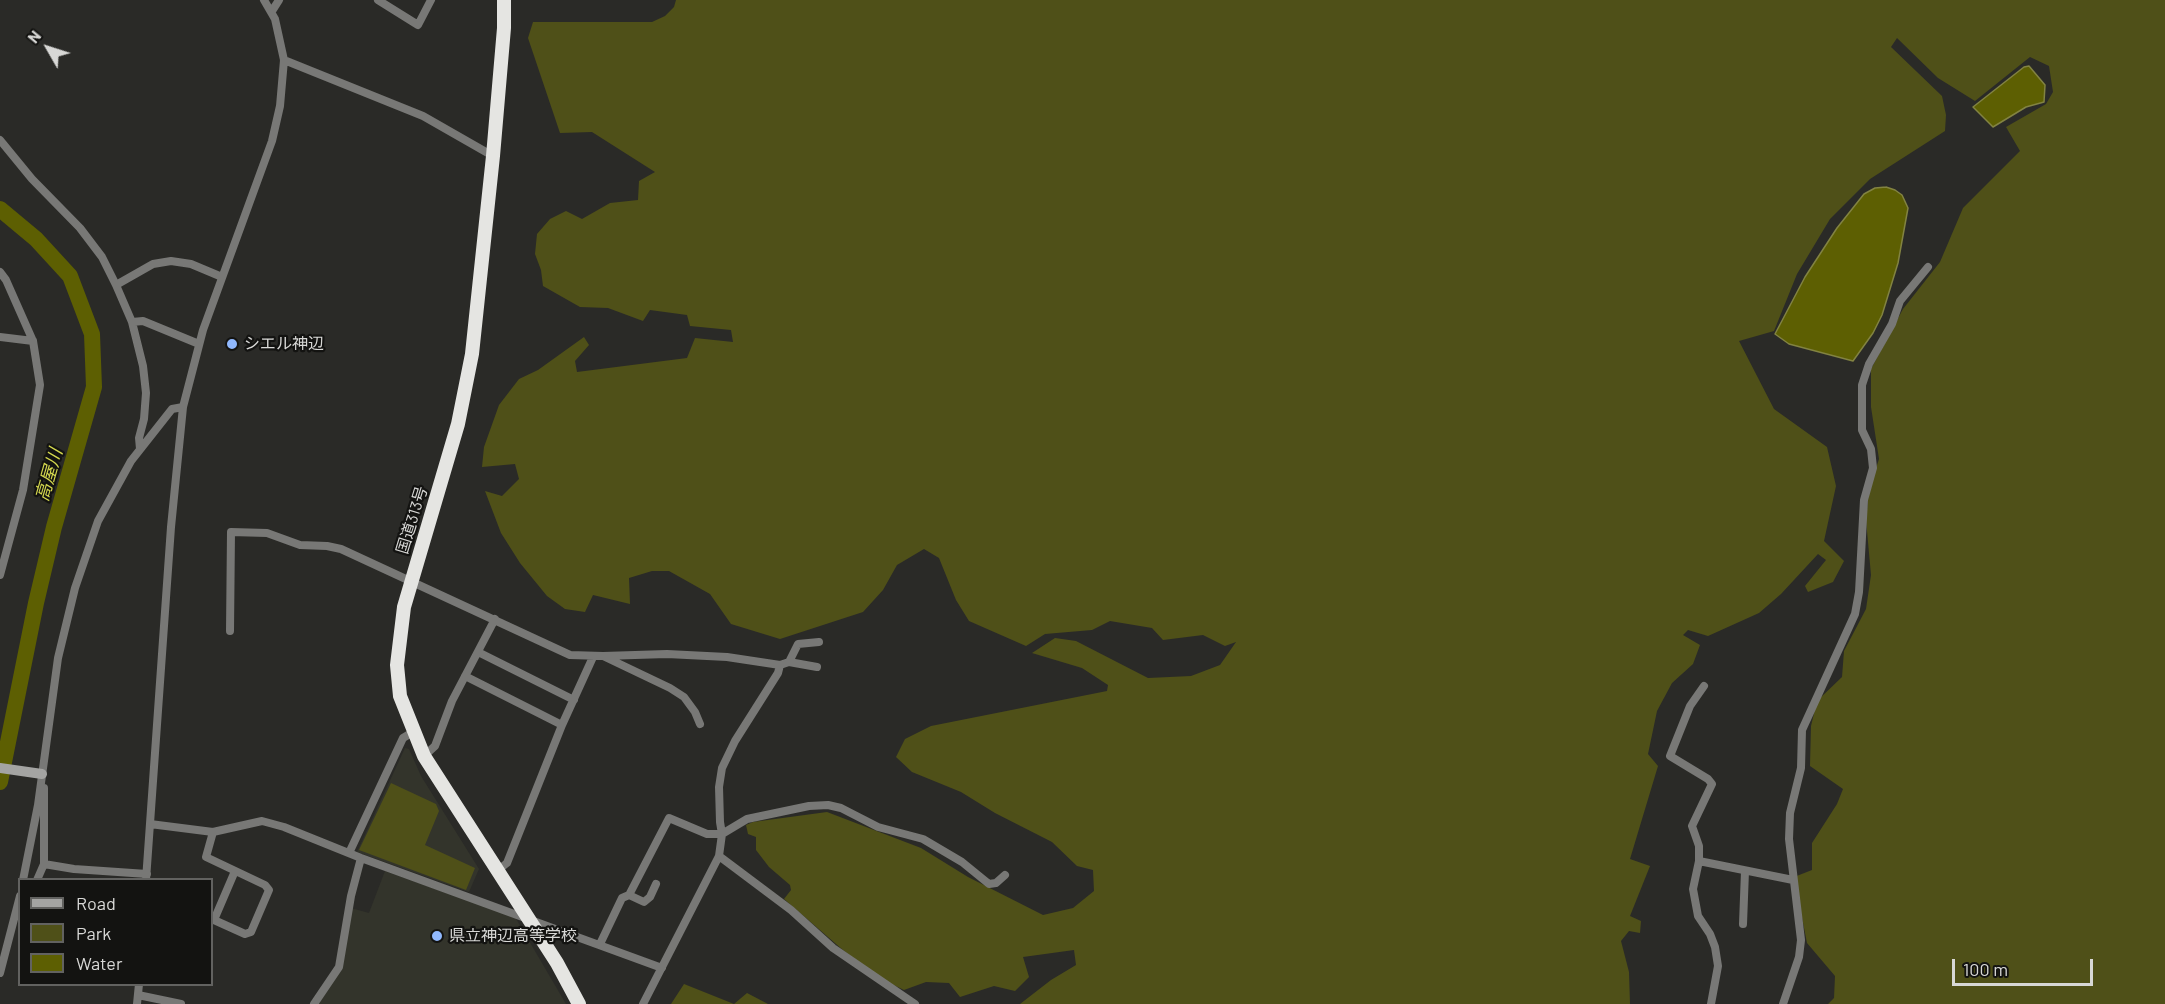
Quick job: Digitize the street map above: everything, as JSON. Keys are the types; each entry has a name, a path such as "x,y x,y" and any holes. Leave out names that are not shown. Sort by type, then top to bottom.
{"highway":[{"name":"国道313号","path":"504,0 504,28 493,156 478,304 466,390 458,424 410,582 399,636 397,665 400,696 424,756 568,981 579,1004"}],"street":[{"path":"44,864 146,877 171,528 183,406 222,277 272,141 280,106 284,60 275,19 264,0"},
{"path":"272,11 279,0"},
{"path":"382,1 418,25 431,0"},
{"path":"284,60 423,116 493,156"},
{"path":"0,140 32,178 80,228 102,257 116,285 132,322 143,366 146,393 144,419 139,438 140,449"},
{"path":"116,285 153,264 171,261 190,264 222,277"},
{"path":"1783,1004 1799,957 1801,940 1789,839 1790,813 1801,768 1802,730 1855,614 1859,592 1864,500 1873,468 1871,449 1862,430 1862,385 1869,364 1892,324 1900,301 1929,267"},
{"path":"0,272 6,280 33,341 40,385 23,490 0,575"},
{"path":"132,322 143,321 200,344"},
{"path":"0,337 33,341"},
{"path":"23,878 41,778 58,658 75,588 98,521 140,449 172,410 183,406"},
{"path":"230,631 231,532 255,531 281,537 300,545 341,549 570,655 593,657 666,654 728,657 780,665 789,662 818,667"},
{"path":"424,756 435,746 452,701 495,619"},
{"path":"789,662 798,644 819,642"},
{"path":"478,652 574,700"},
{"path":"603,656 684,697 695,712 700,724"},
{"path":"497,871 507,863 562,725 593,657"},
{"path":"643,1004 719,856 722,834 719,787 722,768 735,741 778,673 780,665"},
{"path":"465,676 562,725"},
{"path":"1704,686 1690,706 1670,756 1708,779 1712,784 1692,826 1699,846 1699,861 1693,889 1698,916 1710,934 1718,966 1712,1004"},
{"path":"349,853 403,738 414,732"},
{"path":"0,768 41,778"},
{"path":"37,878 44,864 44,786 41,778"},
{"path":"600,944 622,898 629,895 669,818 707,834 722,834 747,819 809,806 828,805 842,808 885,830 923,839 962,862 989,884 996,883 1005,875"},
{"path":"150,824 213,832 262,821 284,827 361,858 662,968"},
{"path":"213,832 206,857 265,885 269,890 251,932 245,934 214,920 235,871"},
{"path":"719,856 791,910 833,948 915,1004"},
{"path":"315,1004 339,967 351,896 361,858"},
{"path":"1699,861 1793,880"},
{"path":"1743,924 1745,871"},
{"path":"629,895 644,902 650,897 656,884"},
{"path":"0,973 18,904"},
{"path":"11,933 16,931 18,926"},
{"path":"138,1000 181,1004"}],"shaded area":[{"name":"県立神辺高等学校","path":"405,748 409,749 421,776 479,869 469,892 357,852"},
{"name":"県立神辺高等学校","path":"385,871 515,917 566,1004 318,1004 333,981 351,908 369,913"}],"green space":[{"path":"676,0 2165,0 2165,1004 1828,1004 1834,998 1835,976 1807,943 1794,877 1812,870 1812,843 1837,804 1843,789 1810,766 1811,726 1817,701 1842,677 1844,651 1866,609 1871,575 1866,520 1869,490 1879,459 1871,407 1871,369 1903,309 1940,262 1963,208 2020,151 2006,127 2046,104 2053,92 2049,66 2030,57 1975,101 1938,78 1897,38 1891,47 1942,96 1946,115 1945,131 1870,179 1830,219 1797,274 1774,331 1739,341 1774,409 1827,447 1836,486 1824,541 1844,561 1833,582 1808,592 1805,586 1826,560 1818,554 1781,594 1759,613 1708,636 1688,630 1683,635 1700,645 1693,664 1672,683 1657,711 1648,754 1658,766 1630,859 1650,866 1630,916 1641,921 1640,933 1629,931 1621,941 1629,972 1630,1004 1020,1004 1051,980 1076,965 1074,950 1023,957 1029,977 1015,991 994,986 960,997 949,983 926,982 904,990 881,979 843,950 784,899 791,890 790,885 769,867 756,850 756,837 748,834 746,825 753,822 827,812 921,848 968,877 1043,915 1073,908 1094,891 1093,870 1077,866 1052,842 995,813 961,792 912,772 896,757 905,739 931,726 1107,691 1108,685 1082,668 1032,653 1055,638 1076,641 1148,678 1191,676 1220,665 1236,642 1225,646 1203,635 1163,640 1152,628 1110,621 1092,630 1045,634 1026,646 969,621 956,600 939,558 924,549 897,565 883,590 863,612 780,639 731,624 710,594 669,571 652,571 629,578 630,604 593,595 585,612 565,609 547,596 520,563 501,533 485,491 502,496 519,479 515,464 482,467 484,447 499,405 519,379 538,370 584,337 589,345 575,361 577,372 687,358 695,338 733,342 731,330 690,326 687,315 650,310 643,321 608,308 580,307 543,286 541,270 535,254 537,234 550,219 566,211 582,219 610,203 638,200 639,181 655,172 592,132 560,133 528,38 533,22 652,22 665,16 674,7"},
{"name":"県立神辺高等学校","path":"391,783 436,804 439,811 425,845 475,868 466,890 359,850"},
{"path":"684,984 734,1004 671,1004"},
{"path":"747,993 768,1004 734,1004"}],"water":[{"path":"2029,66 2045,85 2044,102 2026,107 1993,127 1973,107 2024,67"},
{"path":"1886,187 1902,195 1908,208 1898,263 1882,315 1873,333 1853,361 1789,344 1775,334 1805,277 1837,228 1864,194 1875,188"}],"waterway":[{"name":"高屋川","path":"0,209 36,239 70,276 92,334 94,387 54,527 36,603 0,782"}],"place":[{"name":"シエル神辺","path":"232,344"},
{"name":"県立神辺高等学校","path":"437,936"}]}
